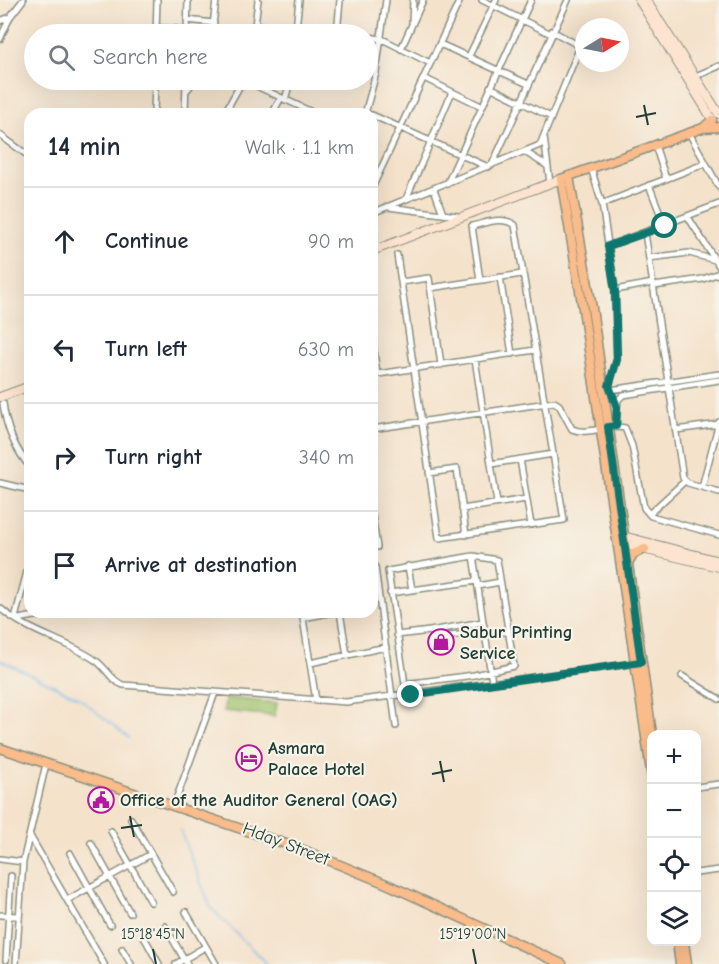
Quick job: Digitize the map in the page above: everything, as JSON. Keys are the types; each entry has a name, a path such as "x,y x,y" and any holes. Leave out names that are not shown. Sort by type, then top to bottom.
{"main road":[{"path":"651,730 638,663 608,427 565,177 717,122"},
{"path":"622,542 627,566 647,743"},
{"path":"627,566 633,554 645,549"},
{"name":"Hday Street","path":"0,748 174,805 347,867 562,964"},
{"path":"678,946 680,964"},
{"path":"685,946 687,964"}],"street":[{"path":"0,39 10,17 23,0"},
{"path":"156,24 157,0"},
{"path":"187,24 188,0"},
{"path":"187,20 214,23 216,0"},
{"path":"256,24 258,0"},
{"path":"297,24 299,0"},
{"path":"337,24 340,0"},
{"path":"378,60 386,0"},
{"path":"411,26 413,0"},
{"path":"401,49 423,0"},
{"path":"378,175 460,0"},
{"path":"378,210 537,147 544,136 579,47 522,20 495,3 482,0"},
{"path":"447,184 458,155 531,0"},
{"path":"490,166 568,0"},
{"path":"639,0 717,122"},
{"path":"646,0 717,122"},
{"path":"469,56 495,3"},
{"path":"257,12 265,24"},
{"path":"0,21 10,17"},
{"path":"378,38 430,63"},
{"path":"440,44 528,84"},
{"path":"380,49 394,46"},
{"path":"698,75 719,66"},
{"path":"424,78 481,106"},
{"path":"490,87 551,117"},
{"path":"154,108 155,90"},
{"path":"228,108 238,90"},
{"path":"265,90 303,108"},
{"path":"276,108 288,90"},
{"path":"369,108 372,90"},
{"path":"185,108 186,92"},
{"path":"406,199 452,92"},
{"path":"378,118 458,155 490,166"},
{"path":"689,133 704,164 719,187"},
{"path":"0,135 24,153"},
{"path":"544,136 550,183"},
{"path":"654,145 666,179"},
{"path":"525,152 546,165"},
{"path":"602,204 704,164"},
{"path":"591,168 602,204 615,291 617,359 610,390 617,407"},
{"path":"378,249 458,216 565,177"},
{"path":"649,185 665,226"},
{"path":"434,189 443,214"},
{"path":"608,246 719,204"},
{"path":"386,207 458,216"},
{"path":"688,217 719,266"},
{"path":"397,255 439,538 564,520 515,225 502,220 472,226 480,280"},
{"path":"645,233 686,481"},
{"path":"649,258 689,253 714,258"},
{"path":"714,258 719,253"},
{"path":"615,291 703,279 719,273"},
{"path":"430,288 522,274"},
{"path":"500,277 512,354"},
{"path":"401,282 429,278 441,365"},
{"path":"378,374 535,350"},
{"path":"475,359 497,503"},
{"path":"610,390 719,374"},
{"path":"608,427 623,395 719,380"},
{"path":"24,389 1,400 5,421 16,451 24,460"},
{"path":"378,428 554,402 559,405 572,429 578,432 608,427 625,428 632,446 644,508 649,514 719,535"},
{"path":"676,430 719,423 717,438 702,487"},
{"path":"491,464 553,454"},
{"path":"520,459 531,525"},
{"path":"429,473 457,469 466,535"},
{"path":"649,514 686,481"},
{"path":"686,481 719,492"},
{"path":"0,483 24,488"},
{"path":"462,508 526,499"},
{"path":"622,542 719,567"},
{"path":"622,542 719,561"},
{"path":"472,556 492,683"},
{"path":"472,556 496,559 514,666 491,672 406,684 388,571 472,556"},
{"path":"408,566 412,590"},
{"path":"390,593 500,582"},
{"path":"16,619 24,585"},
{"path":"378,589 396,726"},
{"path":"0,608 16,619 94,659 119,684 215,693 346,702 392,698 638,663"},
{"path":"16,619 24,618"},
{"path":"303,618 316,701"},
{"path":"341,618 347,655"},
{"path":"397,635 483,622"},
{"path":"430,631 441,637 509,631"},
{"path":"310,663 386,647"},
{"path":"682,676 719,699"},
{"path":"174,805 215,693"},
{"path":"16,964 23,862 46,764"},
{"path":"701,786 719,784"},
{"path":"131,819 173,891"},
{"path":"111,831 151,902"},
{"path":"30,836 104,964"},
{"path":"91,843 130,913"},
{"path":"70,853 110,925"},
{"path":"67,900 151,854"},
{"path":"0,859 23,862"},
{"path":"701,872 719,870"},
{"path":"6,960 11,876"},
{"path":"186,912 216,964"},
{"path":"0,915 18,916"},
{"path":"165,926 186,962"},
{"path":"144,937 159,964"},
{"path":"176,964 186,962 206,947"},
{"path":"122,949 131,964"}],"green space":[{"path":"225,698 277,703 275,716 224,711"}],"waterway":[{"path":"0,660 78,697 129,738"},
{"path":"180,830 211,908 267,964"}],"place":[{"name":"Sabur Printing Service","path":"441,642"},
{"name":"Asmara Palace Hotel","path":"249,758"},
{"name":"Office of the Auditor General (OAG)","path":"101,800"}],"route":[{"path":"411,695 641,662 608,427 616,426 617,407 610,394 609,386 617,359 615,291 608,246 665,226"}]}
